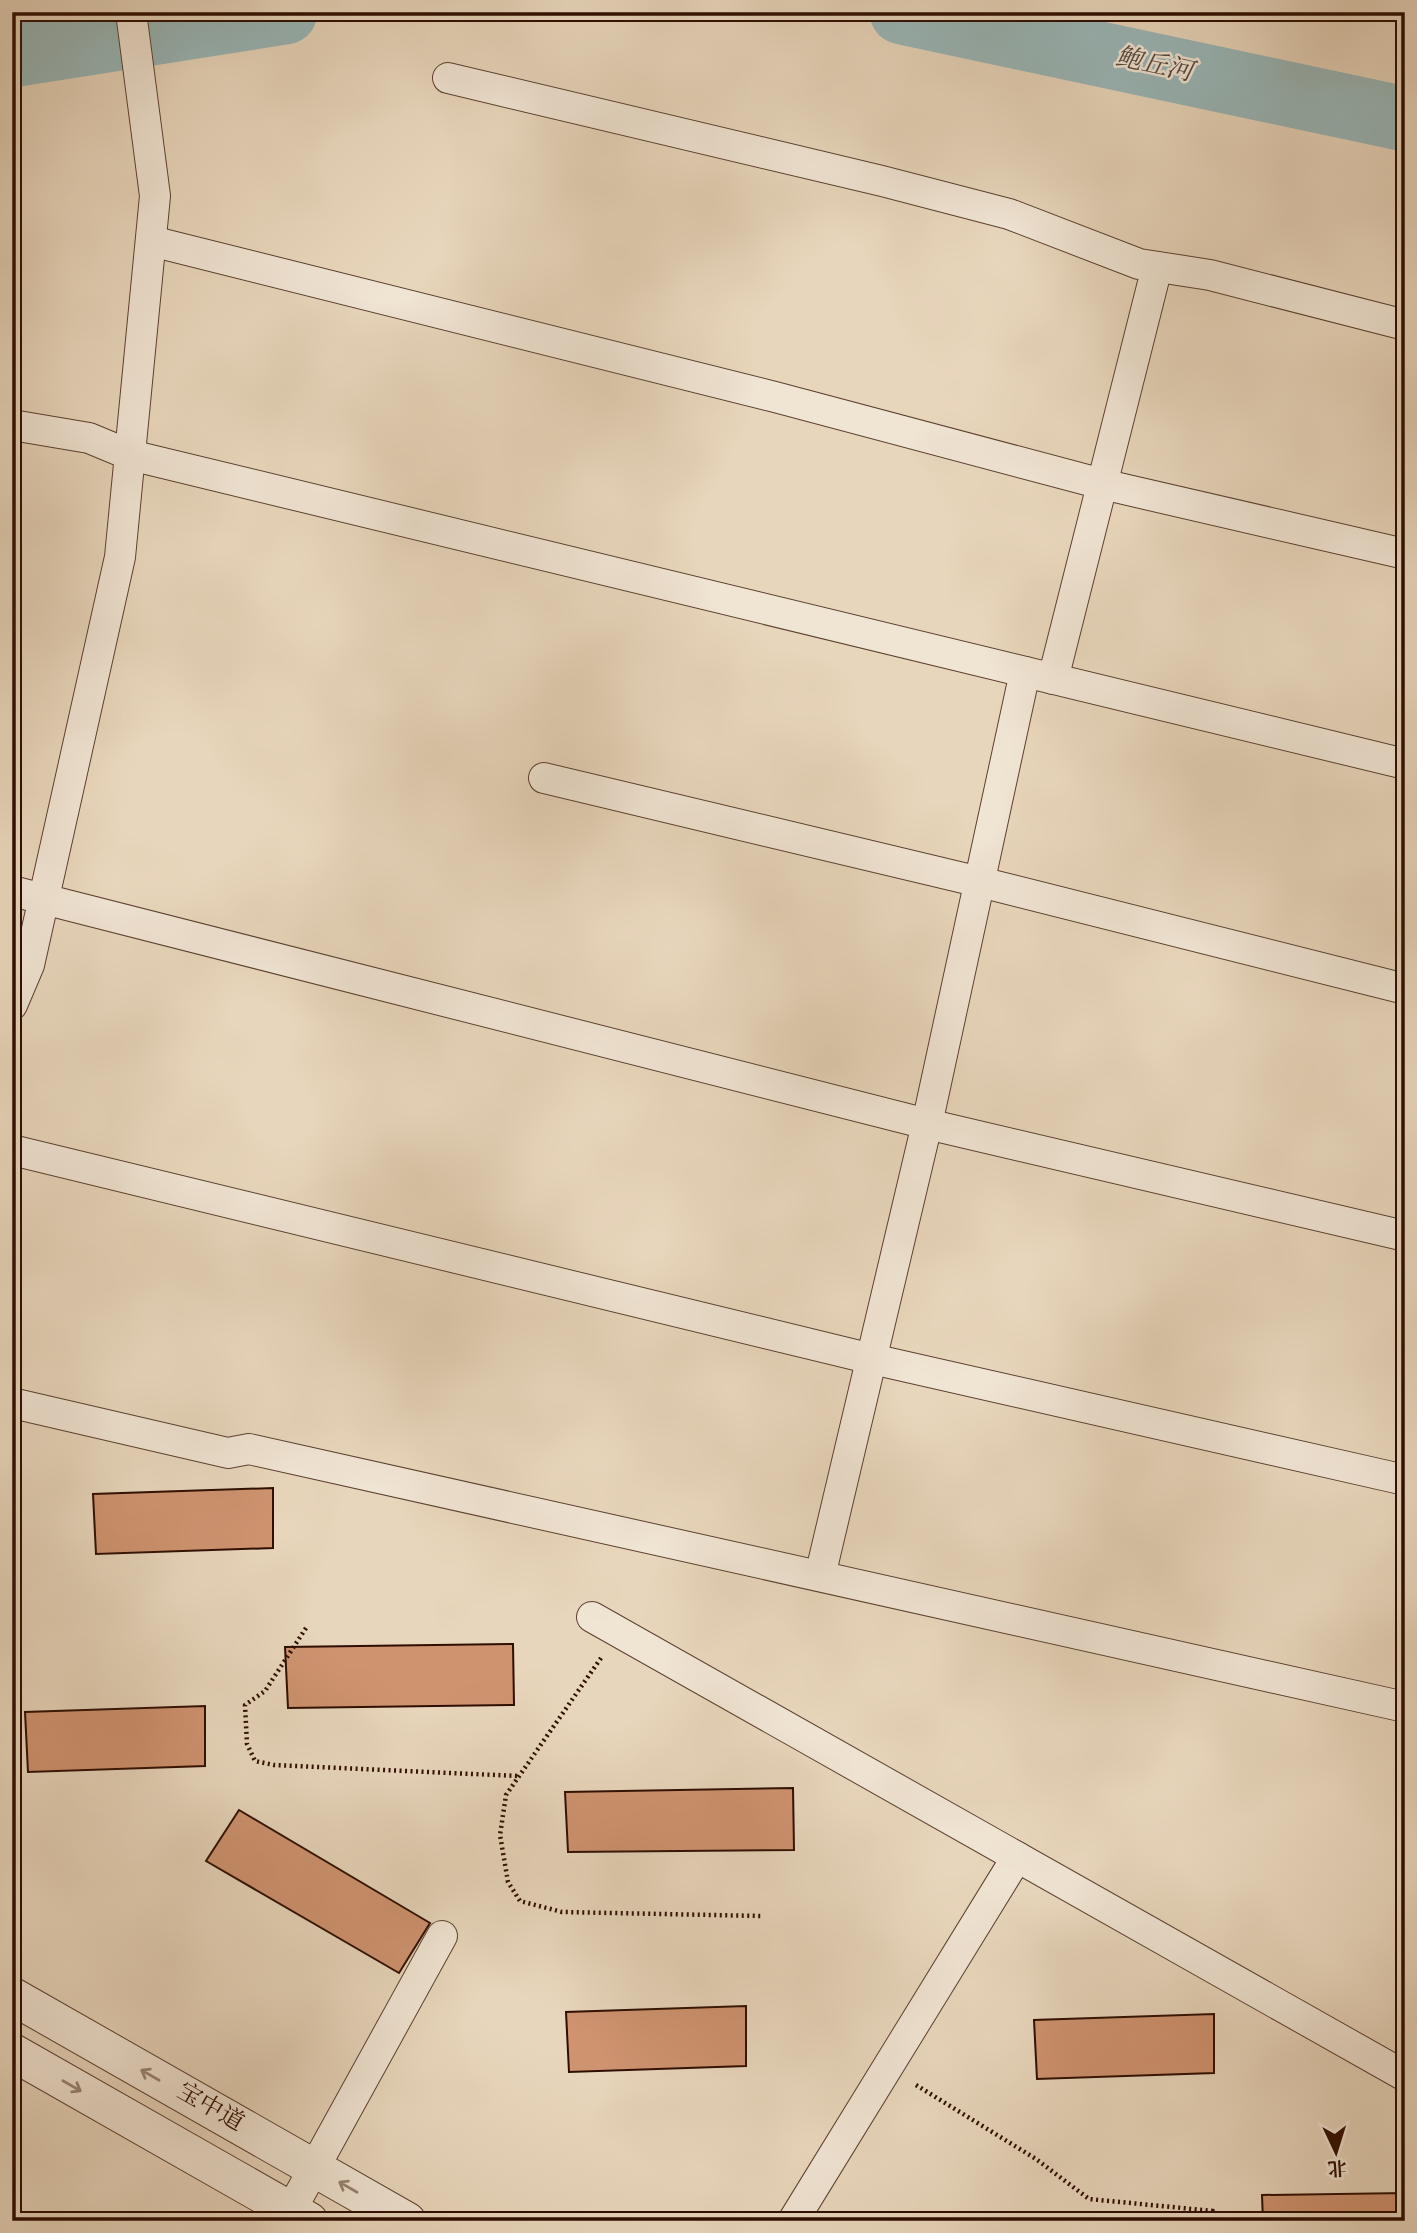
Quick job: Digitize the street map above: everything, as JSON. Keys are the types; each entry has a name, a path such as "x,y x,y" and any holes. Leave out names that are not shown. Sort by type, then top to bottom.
{"street":[{"path":"12,1005 29,965 120,557 155,196 131,12"},
{"path":"448,78 883,181 1009,215 1139,264 1210,275 1405,325"},
{"path":"151,242 775,397 1102,484 1405,554"},
{"path":"820,1576 927,1124 980,882 1039,676 1102,484 1157,267"},
{"path":"12,425 89,438 130,455 1405,764"},
{"path":"544,778 980,882 1405,989"},
{"path":"12,891 927,1124 1405,1236"},
{"path":"12,1150 872,1359 1405,1480"},
{"path":"12,1403 228,1452 249,1449 1405,1707"},
{"path":"592,1617 1405,2076"},
{"path":"793,2221 1017,1857"},
{"path":"300,2216 313,2167 442,1936"},
{"name":"宝中道","path":"12,1996 407,2221"},
{"name":"宝中道","path":"12,2052 300,2216"}],"path":[{"path":"306,1628 265,1691 245,1705 247,1744 255,1761 274,1765 519,1776"},
{"path":"620,1632 506,1795 500,1835 509,1882 520,1901 562,1912 762,1916"},
{"path":"887,2068 1036,2159 1088,2199 1213,2211 1216,2221"}],"building":[{"path":"273,1488 273,1548 96,1554 93,1494"},
{"path":"513,1644 514,1705 288,1708 285,1647"},
{"path":"205,1706 205,1766 28,1772 25,1712"},
{"path":"793,1788 794,1850 568,1852 565,1792"},
{"path":"239,1810 430,1923 399,1973 206,1861"},
{"path":"746,2006 746,2066 569,2072 566,2012"},
{"path":"1214,2014 1214,2073 1037,2079 1034,2020"},
{"path":"1405,2193 1405,2221 1263,2221 1262,2195"}],"waterway":[{"name":"鲍丘河","path":"12,55 285,12"},
{"name":"鲍丘河","path":"902,12 1405,119"}]}
